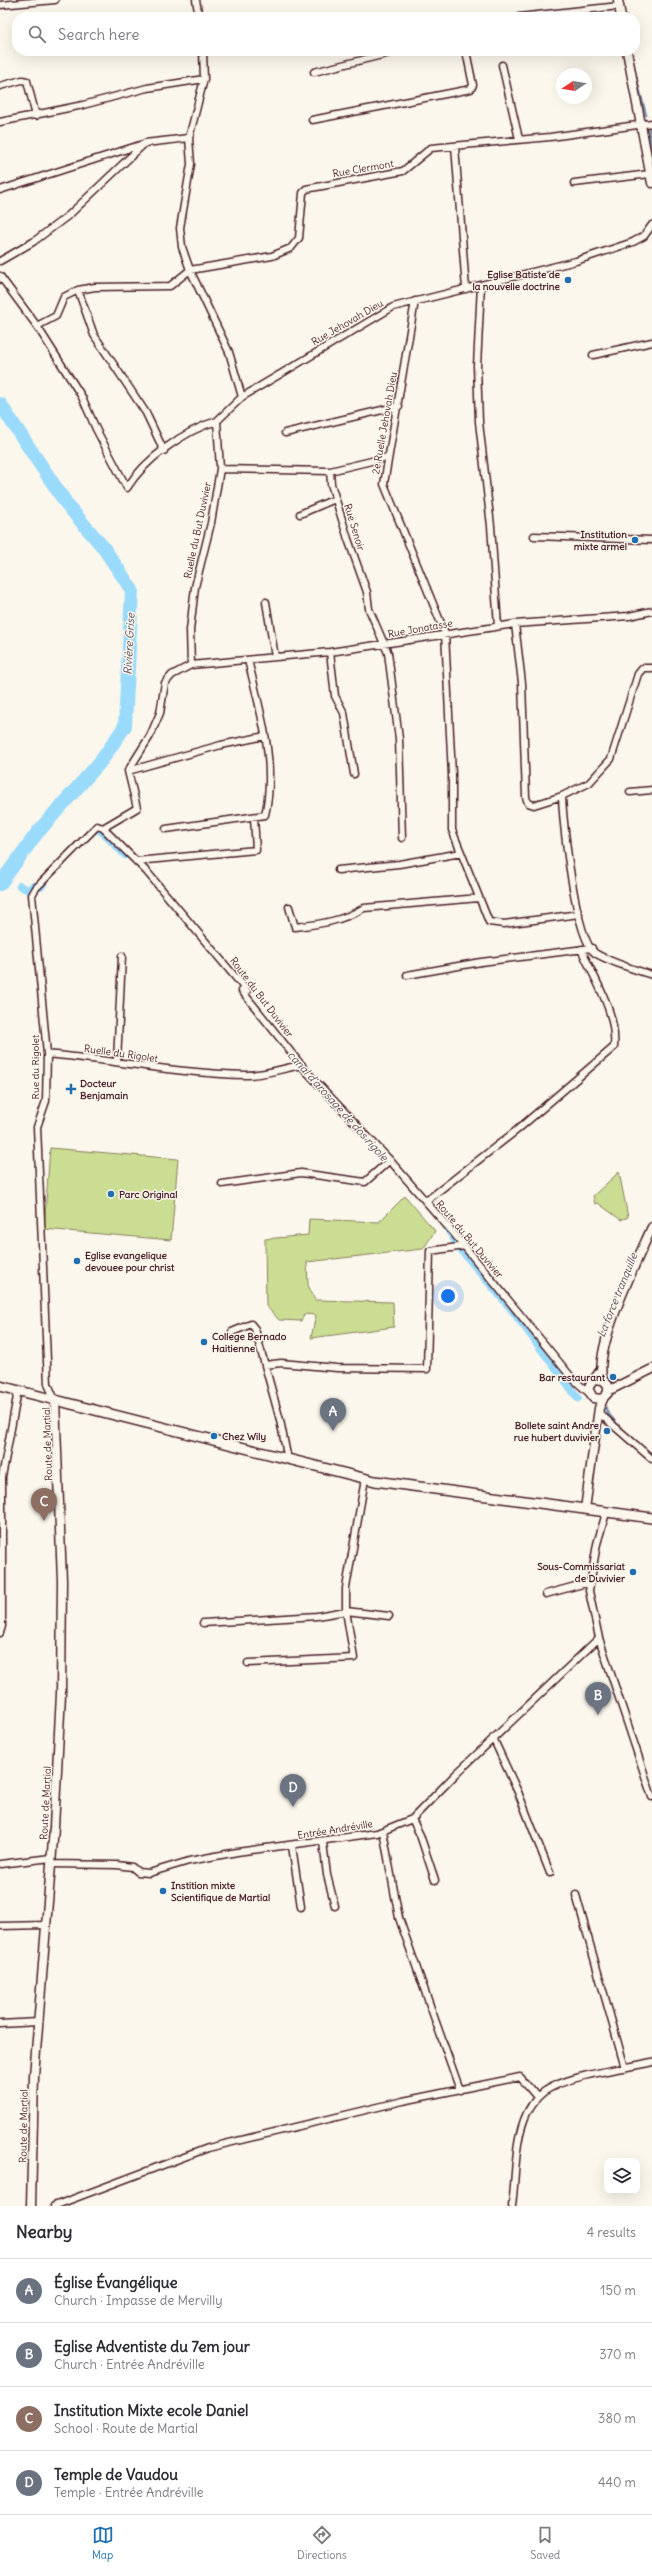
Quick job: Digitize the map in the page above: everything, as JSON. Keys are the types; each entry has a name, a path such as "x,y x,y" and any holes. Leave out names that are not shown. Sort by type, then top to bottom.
{"main road":[{"path":"0,1386 365,1479 410,1487 652,1518"}],"street":[{"path":"0,5 55,0"},
{"path":"196,0 198,12"},
{"path":"555,12 618,3"},
{"path":"0,276 37,326 82,397 96,429 127,488 135,474 176,440 217,421 242,397 229,352 190,270 182,247 180,228 191,164 189,138 204,79 203,56"},
{"path":"314,72 378,56"},
{"path":"312,120 472,90 473,85 467,56"},
{"path":"574,183 651,178 642,122 628,56"},
{"path":"502,65 520,139"},
{"path":"0,122 36,116 147,88 204,79"},
{"path":"0,86 22,80 28,81 36,116"},
{"name":"Rue Clermont","path":"190,270 272,256 291,248 299,238 303,193 306,189 403,171 413,164 427,150 550,137 642,122 652,123"},
{"path":"0,190 145,143 189,138"},
{"path":"0,261 33,242 68,215 145,143"},
{"path":"455,146 466,289"},
{"name":"Rue Jehovah Dieu","path":"242,397 388,310 415,301 576,260 632,242 644,236 652,225"},
{"path":"37,326 56,316 64,297 78,290 95,287 170,286 190,270"},
{"path":"480,285 477,366 479,422 491,526 498,626"},
{"path":"78,290 94,335 146,413 164,451"},
{"name":"2e Ruelle Jehovah Dieu","path":"415,301 399,406 384,477 386,493 445,634 452,775 452,830 489,922 504,924 579,914"},
{"path":"593,355 652,342"},
{"path":"285,433 399,406"},
{"name":"Ruelle du But Duvivier","path":"191,665 190,630 195,587 211,523 220,469 217,421"},
{"path":"220,469 330,471 388,457"},
{"name":"Rue Senoir","path":"330,471 335,499 367,592 369,609 380,637 386,644"},
{"path":"300,514 335,499"},
{"path":"534,536 652,540"},
{"path":"266,602 275,657"},
{"name":"Rue Jonatasse","path":"191,665 330,652 498,626 629,616 652,611"},
{"path":"515,624 522,683 526,797 528,803 534,805 562,796 589,783 611,759 638,674 643,668 652,668"},
{"path":"386,644 399,739 402,838"},
{"path":"330,652 335,696 344,713 354,774"},
{"path":"166,829 265,815 270,792 265,736 248,660"},
{"path":"103,828 136,808 128,771 150,736 160,713 165,683 172,676 191,665"},
{"path":"128,771 221,745 265,736"},
{"path":"630,792 652,790"},
{"path":"562,796 571,880 585,935 594,952 652,975"},
{"path":"136,861 256,850 254,817"},
{"name":"Rue du Rigolet","path":"55,1400 48,1384 37,1127 46,1101 47,1054 32,895 36,888 97,826 103,828"},
{"name":"Route du But Duvivier","path":"103,828 136,861 247,991 242,991 302,1065 390,1160 464,1246 572,1378 591,1395"},
{"path":"338,870 399,864 461,853"},
{"path":"289,907 295,927 328,924 350,916 364,908 479,898"},
{"path":"407,975 481,962 592,948"},
{"path":"426,1202 517,1130 614,1047 615,1032 608,1010 581,949"},
{"path":"116,1062 122,956"},
{"name":"Ruelle du Rigolet","path":"47,1054 154,1068 249,1075 302,1065"},
{"path":"222,1184 301,1173 365,1182 390,1160"},
{"path":"606,1394 604,1381 600,1371 604,1344 652,1227"},
{"path":"265,1365 281,1363 337,1368 427,1370 430,1251 464,1246"},
{"path":"232,1332 251,1324 255,1329 288,1460"},
{"path":"585,1509 599,1411 606,1394 619,1384 652,1369"},
{"path":"582,1386 592,1381 600,1371"},
{"path":"592,1381 604,1381 619,1384"},
{"path":"592,1381 591,1395 599,1411 652,1459"},
{"path":"599,1411 619,1384"},
{"path":"0,1633 2,1626 2,1477 18,1391"},
{"path":"591,1395 606,1394"},
{"name":"Route de Martial","path":"31,2206 34,2076 47,1925 61,1686 62,1581 55,1400"},
{"path":"248,1663 354,1658 346,1611 346,1588 365,1479"},
{"path":"606,1513 597,1544 589,1591 599,1638 652,1797"},
{"path":"546,1594 590,1582"},
{"path":"203,1623 317,1616 346,1611 389,1616"},
{"name":"Entrée Andréville","path":"0,1864 51,1861 117,1865 132,1867 138,1872 149,1873 189,1862 237,1852 323,1842 383,1831 412,1819 493,1738 599,1638"},
{"path":"493,1738 518,1792 550,1873"},
{"path":"412,1819 420,1835 435,1880"},
{"path":"383,1831 399,1918 460,2090"},
{"path":"323,1842 327,1875 335,1906"},
{"path":"292,1846 301,1907"},
{"path":"576,1895 625,2068"},
{"path":"0,1926 47,1925"},
{"path":"0,2024 38,2022"},
{"path":"512,2206 520,2135 527,2113 537,2098 551,2087 566,2081 652,2062"},
{"path":"54,2206 208,2148 403,2101 520,2077 537,2098"}],"green space":[{"name":"Parc Original","path":"50,1148 178,1159 171,1240 44,1229"},
{"path":"619,1172 628,1217 621,1220 598,1203 595,1204 593,1196"},
{"path":"405,1196 435,1231 423,1249 307,1262 308,1285 315,1300 393,1302 394,1327 311,1338 316,1315 304,1314 301,1321 279,1320 266,1306 265,1239 308,1235 309,1219 379,1222"}],"waterway":[{"name":"La force tranquille","path":"635,73 646,115"},
{"name":"La force tranquille","path":"649,126 652,159"},
{"name":"Rivière Grise","path":"0,404 68,506 103,547 132,590 125,726 101,761 37,833 0,884"},
{"name":"canal d'arosage de dos rigole","path":"94,831 97,827 125,855"},
{"name":"canal d'arosage de dos rigole","path":"20,886 28,890 33,886 41,887 43,884"},
{"name":"canal d'arosage de dos rigole","path":"447,1228 462,1251 512,1310 578,1398"},
{"path":"604,1403 607,1412 621,1429"}],"place":[{"name":"Eglise Batiste de la nouvelle doctrine","path":"568,280"},
{"name":"Institution mixte armel","path":"635,540"},
{"name":"Docteur Benjamain","path":"71,1089"},
{"name":"Parc Original","path":"111,1194"},
{"name":"Eglise evangelique devouee pour christ","path":"77,1261"},
{"name":"College Bernado Haitienne","path":"204,1342"},
{"name":"Bar restaurant","path":"613,1377"},
{"name":"Église Évangélique","path":"333,1431"},
{"name":"Bollete saint Andre rue hubert duvivier","path":"607,1431"},
{"name":"Chez Wily","path":"214,1436"},
{"name":"Institution Mixte ecole Daniel","path":"44,1521"},
{"name":"Sous-Commissariat de Duvivier","path":"633,1572"},
{"name":"Eglise Adventiste du 7em jour","path":"598,1715"},
{"name":"Temple de Vaudou","path":"293,1807"},
{"name":"Instition mixte Scientifique de Martial","path":"163,1891"}]}
